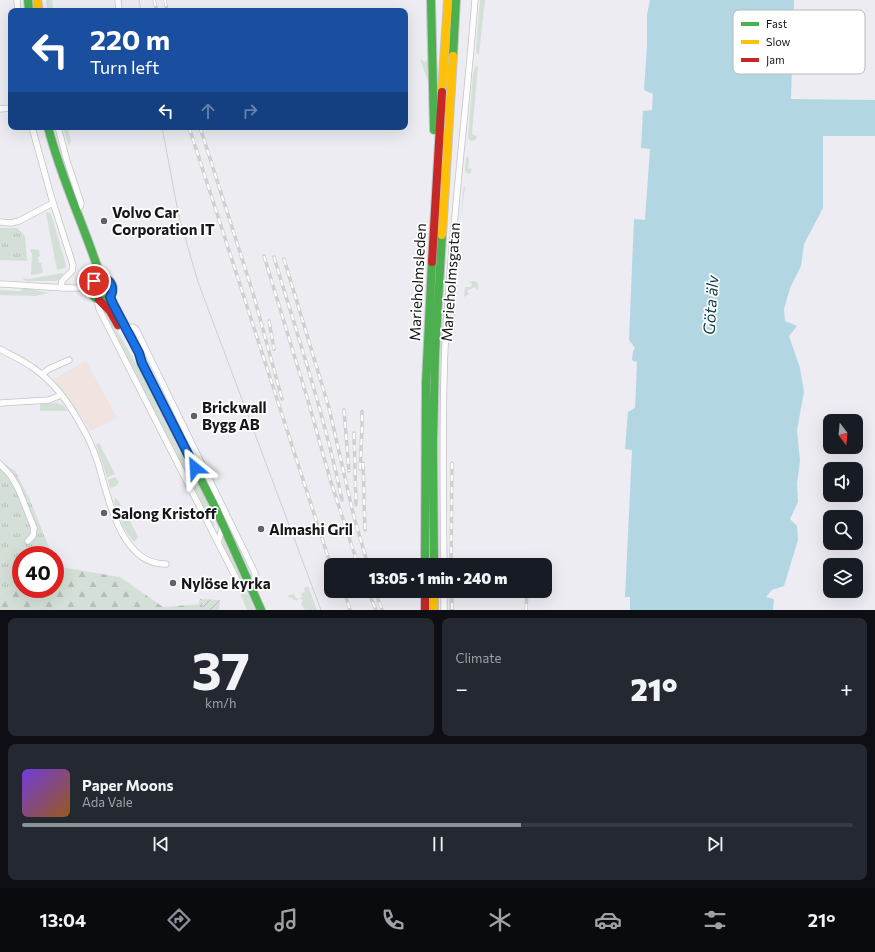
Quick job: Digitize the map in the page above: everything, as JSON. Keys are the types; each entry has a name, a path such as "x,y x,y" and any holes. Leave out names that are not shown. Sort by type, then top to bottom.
{"main road":[{"path":"432,0 434,128 438,153"},
{"name":"Marieholmsleden","path":"425,558 426,382 448,0"},
{"name":"Marieholmsleden","path":"434,558 433,445 435,355 456,0"},
{"path":"49,130 62,173 77,209 101,278"},
{"path":"142,363 136,356 110,311 93,296 91,288 94,281 101,278 108,280 111,284 112,290 110,297 223,525 261,610"},
{"path":"98,300 105,300 110,297"},
{"path":"425,598 426,610"},
{"path":"434,598 434,610"}],"street":[{"name":"Marieholmsgatan","path":"444,558 445,346 475,0"},
{"path":"33,130 73,268 62,281 61,288"},
{"path":"59,130 81,203 80,207 77,209"},
{"path":"0,222 12,223 19,221 53,203"},
{"path":"0,284 36,285 61,288 91,288"},
{"path":"98,300 99,309 238,582 244,584 250,583 255,578 255,573 136,329 133,327 126,328"},
{"path":"0,349 31,366 42,374 61,395 83,427 91,445 114,515 123,535 134,550 143,557 155,564 166,564"},
{"path":"42,374 68,360"},
{"path":"0,403 49,400 61,395"},
{"path":"0,464 11,476 18,488 34,528 34,533 28,541"},
{"path":"218,542 223,525"},
{"path":"444,598 444,610"}],"shaded area":[{"path":"86,361 117,418 90,431 80,414 54,379"}],"green space":[{"path":"46,0 52,0 53,8 47,8"},
{"path":"426,0 428,0 430,87 420,59 425,62 427,61"},
{"path":"480,0 485,0 479,54 477,54 476,50"},
{"path":"478,66 472,134 477,138 472,141 469,140 468,137 473,74 475,67"},
{"path":"64,130 68,130 71,141 69,146"},
{"path":"467,156 469,158 468,168 472,169 470,174 465,171"},
{"path":"464,185 465,188 460,222"},
{"path":"46,213 51,214 66,265 65,268 57,270"},
{"path":"0,228 17,228 25,236 27,261 0,260"},
{"path":"30,249 39,250 39,263 41,263 43,273 31,275 32,254"},
{"path":"92,269 91,274 88,277 79,282 80,273"},
{"path":"62,273 64,274 57,281 26,281 22,278 29,279"},
{"path":"474,281 478,283 478,290 474,287 467,291 469,294 464,297 465,287 471,287 472,283 468,282"},
{"path":"455,282 457,285 453,339 451,321"},
{"path":"24,288 49,293 35,296 0,295 0,290 20,291"},
{"path":"441,319 443,319 441,377 440,558 439,558 438,421"},
{"path":"109,320 122,339 142,375 209,505 215,527 108,321"},
{"path":"57,403 63,405 68,411 40,411 40,404"},
{"path":"99,443 115,474 108,477 96,445"},
{"path":"0,461 15,471 30,500 48,546 12,546 12,588 0,594"},
{"path":"115,477 119,482 116,486 110,488 108,480"},
{"path":"116,498 119,501 120,506 119,514 114,501"},
{"path":"124,513 126,513 138,537 135,541 132,540 122,524 121,518"},
{"path":"223,536 241,580 223,546"},
{"path":"64,568 120,577 163,607 202,604 204,610 0,610 0,594 12,588 12,598 64,598"},
{"path":"308,586 317,610 305,610 301,604 303,600 299,598 302,597 301,593 305,592 304,588"},
{"path":"238,589 245,591 255,610 247,610"},
{"path":"294,594 296,598 298,598 297,601 287,596"},
{"path":"449,598 454,598 454,610 449,610"},
{"path":"200,599 220,600 219,610 204,610 202,604 199,604"}],"water":[{"name":"Göta älv","path":"650,0 794,0 794,10 733,10 733,74 792,74 791,99 875,100 875,136 823,136 823,208 804,244 801,266 790,288 784,309 785,321 797,326 789,336 800,368 804,392 797,430 800,461 797,484 798,502 790,519 797,526 798,540 784,586 772,590 766,597 774,599 773,610 630,610 630,597 625,597 632,450 625,449 628,412 635,408 637,362 632,360 633,351 635,348 629,340 634,219 645,220 650,149 641,148 643,111 652,110 653,94 644,90 647,15"}],"tram line":[{"path":"139,0 140,8"},
{"path":"163,130 179,217 198,282 321,610"}],"railway":[{"path":"154,0 156,8"},
{"path":"165,0 166,8"},
{"path":"190,130 328,558"},
{"path":"201,130 253,293 282,399"},
{"path":"264,256 330,479 356,558"},
{"path":"274,257 328,438 342,500"},
{"path":"284,259 329,408 354,517 366,558"},
{"path":"269,321 274,349"},
{"path":"344,410 349,471"},
{"path":"360,469 362,411"},
{"path":"354,433 356,505"},
{"path":"363,463 365,530"},
{"path":"451,558 452,463"},
{"path":"346,598 350,610"},
{"path":"371,598 376,610"},
{"path":"378,598 382,610"},
{"path":"452,598 452,610"},
{"path":"526,610 527,598"}],"traffic: fast":[{"path":"28,0 29,8"},
{"path":"431,0 434,130"},
{"path":"453,56 456,0"},
{"path":"49,130 66,184 101,278"},
{"path":"434,558 433,445 435,355 442,235"},
{"path":"425,558 426,382 432,262"},
{"path":"102,278 110,281 113,289 110,297 102,300 94,297 91,289 94,281 102,278"},
{"path":"110,297 139,353 141,363 215,507 261,610"}],"traffic: slow":[{"path":"37,0 38,8"},
{"path":"442,92 448,0"},
{"path":"442,235 453,56"},
{"path":"434,598 434,610"}],"traffic: jam":[{"path":"432,262 442,92"},
{"path":"99,300 110,311 118,325"},
{"path":"425,598 425,610"}],"place":[{"name":"Volvo Car Corporation IT","path":"104,221"},
{"name":"Brickwall Bygg AB","path":"194,416"},
{"name":"Salong Kristoff","path":"104,513"},
{"name":"Almashi Gril","path":"261,529"},
{"name":"Nylöse kyrka","path":"173,583"}],"route":[{"path":"94,281 103,278 110,282 112,294 110,297 113,304 139,353 142,363 195,468"}]}
